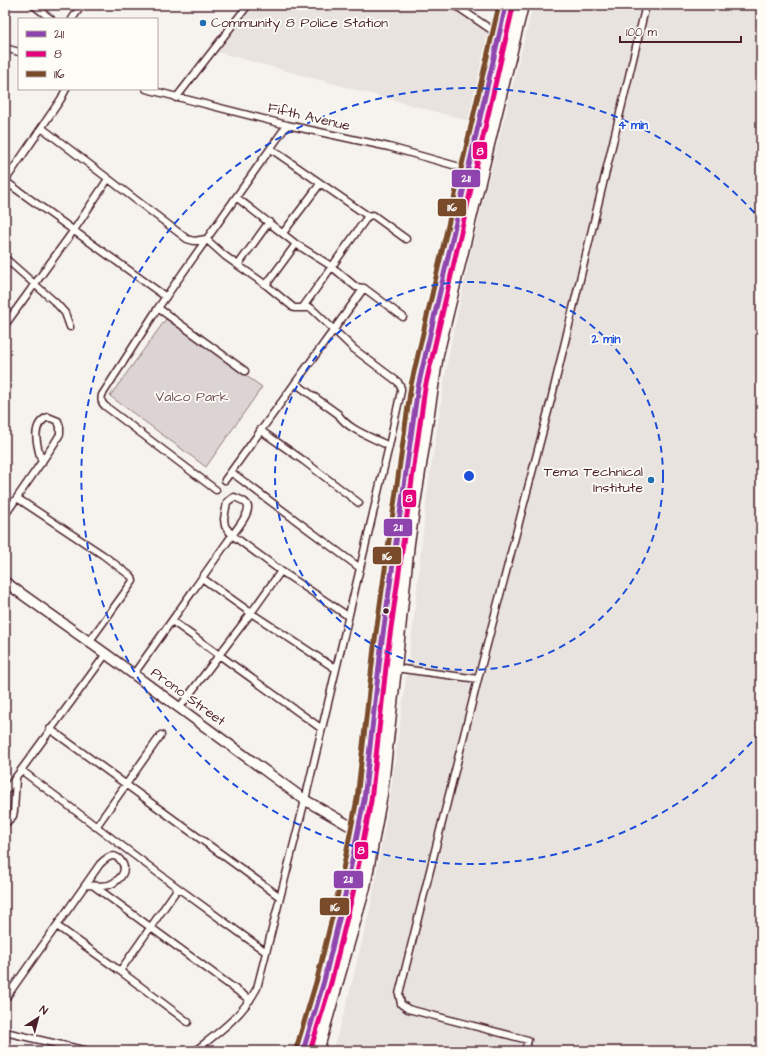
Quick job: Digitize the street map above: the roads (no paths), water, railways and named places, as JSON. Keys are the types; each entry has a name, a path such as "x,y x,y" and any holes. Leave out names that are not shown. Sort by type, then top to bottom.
{"highway":[{"path":"303,1051 324,981 346,891 364,800 381,648 418,387 506,5"},
{"path":"317,1051 364,887 381,794 408,543 437,354 522,5"}],"street":[{"path":"33,5 51,18"},
{"path":"73,18 82,5"},
{"path":"176,98 248,5"},
{"path":"455,5 499,35"},
{"path":"525,1051 528,1040 408,1009 404,1007 399,1000 399,994 478,679 551,400 646,5"},
{"path":"5,48 18,52"},
{"path":"66,90 42,128 5,181 166,297"},
{"name":"Fifth Avenue","path":"149,90 286,125 389,147 467,169"},
{"path":"216,490 105,406 102,402 102,395 158,308 271,149 286,125"},
{"path":"42,128 187,239 194,241 206,239"},
{"path":"271,149 320,184 368,216 373,216 406,239"},
{"path":"5,325 74,230 108,179"},
{"path":"283,233 320,184"},
{"path":"236,197 296,244 331,266 356,287 364,288 403,317"},
{"path":"303,307 368,216"},
{"path":"238,265 269,222"},
{"path":"195,1051 221,1031 250,1000 257,988 305,800 401,391 399,385 354,349 311,308 294,308 266,285 225,256 206,239"},
{"path":"266,285 296,244"},
{"path":"5,258 56,303 65,313 70,327"},
{"path":"225,480 364,288"},
{"path":"158,308 245,371"},
{"path":"294,383 338,414 353,427 389,446"},
{"path":"5,515 42,463 60,434 58,421 48,417 43,419 38,425 36,432 42,463"},
{"path":"260,430 359,503"},
{"path":"231,472 360,568"},
{"path":"133,675 172,621 232,535 244,518 248,505 245,501 234,497 227,502 224,519 225,526 232,535 281,571 348,616"},
{"path":"17,498 97,551 132,577 132,581 89,642"},
{"path":"179,708 281,571"},
{"path":"202,578 336,670"},
{"name":"Prono Street","path":"5,582 305,800 357,830"},
{"path":"172,621 322,729"},
{"path":"5,792 106,654"},
{"path":"395,668 478,679"},
{"path":"50,729 280,897"},
{"path":"96,827 161,735"},
{"path":"21,770 266,952"},
{"path":"5,824 10,820 14,811 16,778"},
{"path":"5,999 57,926 89,885 100,864 113,856 123,863 125,868 124,872 116,881 103,886 89,885"},
{"path":"89,885 150,927 250,1000"},
{"path":"120,971 178,888"},
{"path":"57,926 188,1022"},
{"path":"5,1032 88,1051"}],"place":[{"name":"Community 8 Police Station","path":"203,23"},
{"name":"Tema Technical Institute","path":"651,480"}],"park label":[{"name":"Valco Park","path":"192,397"}]}
